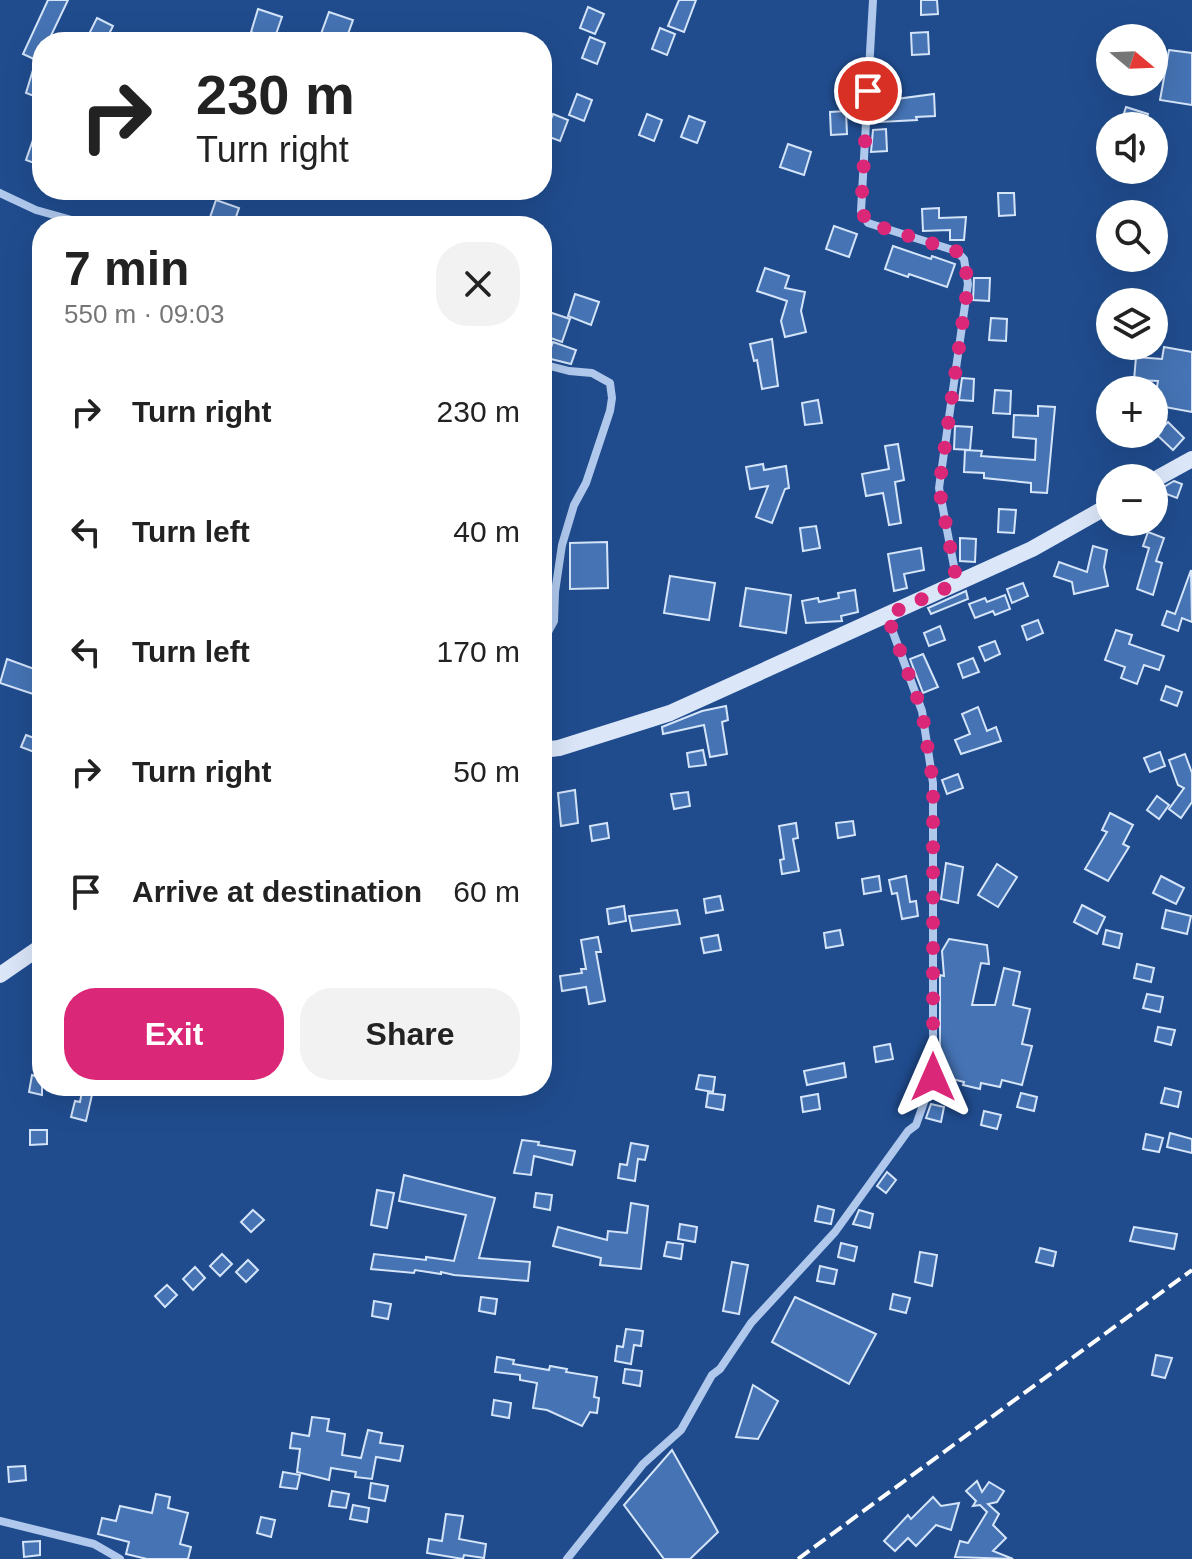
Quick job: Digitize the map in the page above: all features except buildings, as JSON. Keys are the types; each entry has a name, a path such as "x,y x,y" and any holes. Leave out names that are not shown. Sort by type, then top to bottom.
{"main road":[{"path":"1168,472 1192,459"},
{"path":"552,749 670,713 1032,549 1096,513"},
{"path":"0,975 32,953"}],"street":[{"path":"873,0 861,211 868,223 956,251 964,259 968,284 939,488 957,583"},
{"path":"0,193 57,216"},
{"path":"552,367 592,373 610,383 612,398 586,483 574,505 566,532 552,625"},
{"path":"567,1559 643,1464 681,1430 712,1375 720,1369 751,1323 835,1232 908,1131 916,1125 933,1077 933,783 922,711 887,615"},
{"path":"0,1521 94,1544 120,1559"}],"railway":[{"path":"798,1559 1192,1270"}],"route":[{"path":"868,91 861,211 868,223 956,251 964,259 968,284 939,488 957,583 887,615 922,711 933,783 933,1077"}]}
